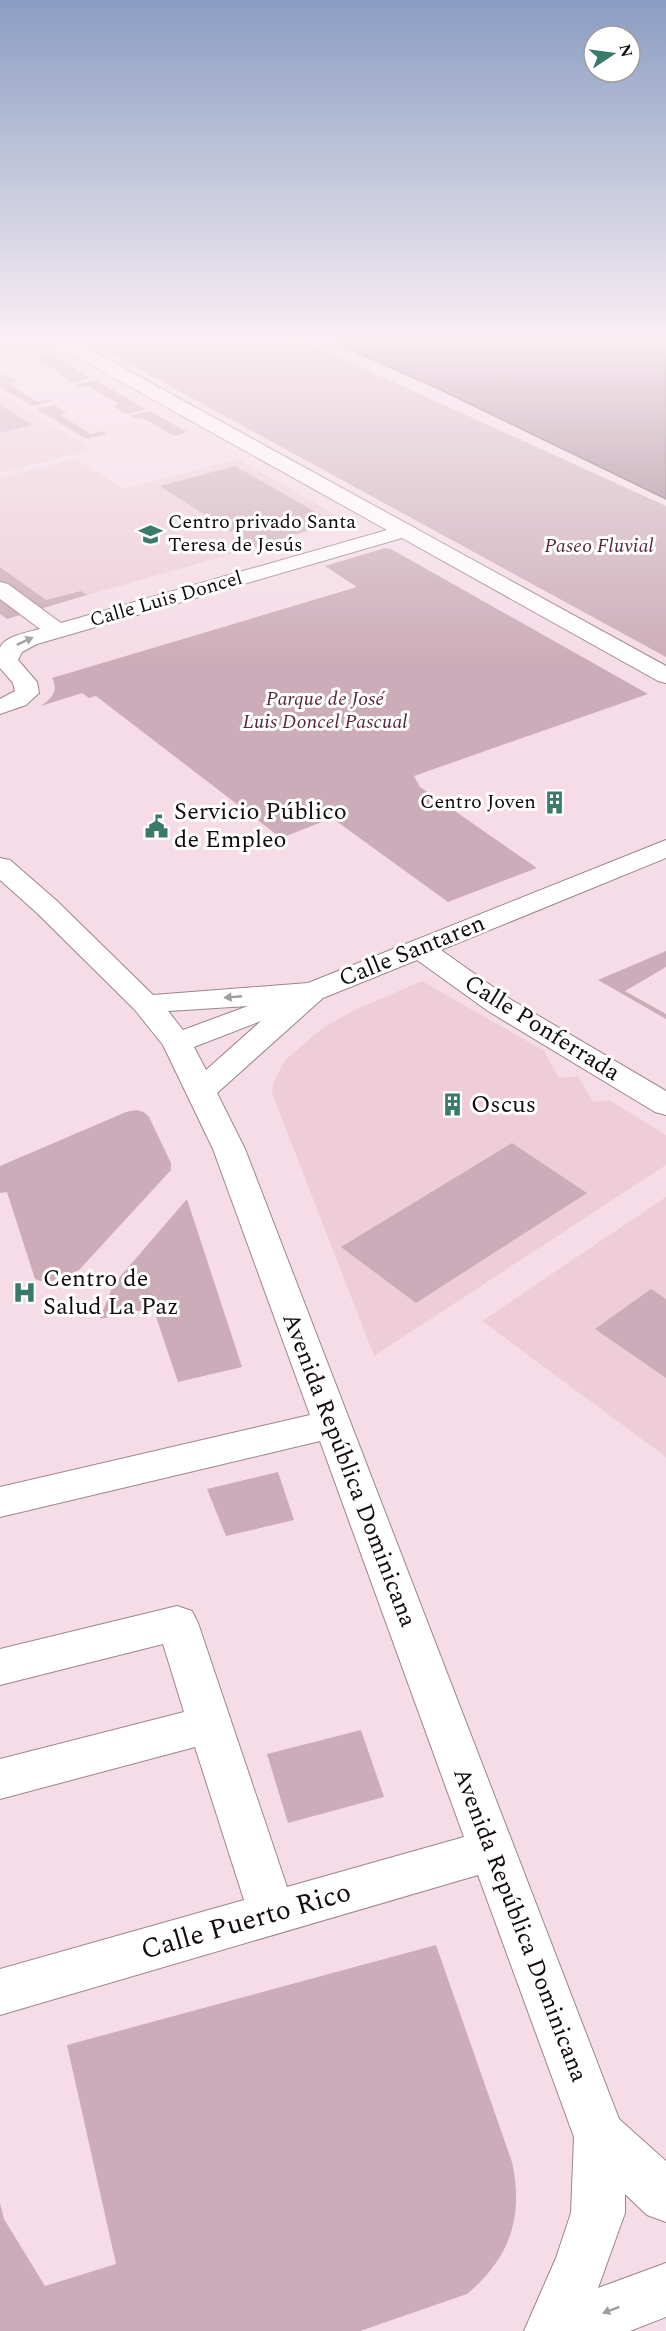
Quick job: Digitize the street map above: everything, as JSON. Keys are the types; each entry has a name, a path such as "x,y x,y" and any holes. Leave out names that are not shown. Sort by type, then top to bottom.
{"street":[{"path":"253,447 666,676"},
{"name":"Calle Luis Doncel","path":"0,707 24,697 28,688 6,661 8,652 28,639 405,531"},
{"path":"0,589 56,630"},
{"name":"Calle Santaren","path":"146,1004 313,992 666,848"},
{"name":"Avenida República Dominicana","path":"3,871 47,907 146,1004 177,1043 229,1149 333,1424 600,2138 598,2213 581,2263 552,2331"},
{"name":"Calle Ponferrada","path":"420,948 499,1005 666,1105"},
{"path":"177,1043 313,992"},
{"path":"200,1091 313,992"},
{"path":"0,1502 333,1424"},
{"path":"0,1667 177,1623 272,1913"},
{"path":"0,1779 210,1724"},
{"name":"Calle Puerto Rico","path":"0,1992 492,1850"},
{"name":"Avenida República Dominicana","path":"600,2138 666,2196"},
{"path":"557,2331 666,2290"}],"shaded area":[{"path":"0,447 89,447 93,449 0,472"},
{"path":"558,447 666,447 666,499"},
{"name":"Centro privado Santa Teresa de Jesús","path":"76,459 123,489 238,459 347,521 87,595 81,591 46,600 0,567 0,478"},
{"path":"422,981 544,1051 559,1078 578,1076 593,1102 609,1100 666,1135 666,1165 374,1356 272,1093 273,1084 285,1060 324,1027 357,1009"},
{"path":"666,1197 666,1457 482,1321"}],"green space":[{"name":"Paseo Fluvial","path":"281,447 536,447 666,506 666,657"},
{"path":"235,466 333,522 255,547 160,486"},
{"name":"Parque de José Luis Doncel Pascual","path":"385,548 391,549 648,694 414,776 420,787 537,868 448,902 332,818 281,838 96,696 89,698 82,693 41,706 53,694 55,687 52,678 357,587 325,566"},
{"path":"0,567 46,600 81,591 87,595 7,619 0,614"},
{"path":"666,951 666,967 625,991 666,1014 666,1019 598,980"},
{"path":"136,1110 144,1112 149,1117 171,1163 171,1170 79,1270 47,1283 35,1279 7,1192 0,1193 0,1166 126,1112"},
{"path":"512,1143 587,1193 416,1303 341,1247"},
{"path":"187,1199 242,1367 178,1382 153,1308 100,1319 113,1285"},
{"path":"651,1289 666,1299 666,1378 595,1329"},
{"path":"278,1472 294,1520 226,1536 207,1489"},
{"path":"361,1730 384,1797 288,1823 267,1754"},
{"path":"436,1945 512,2162 515,2182 516,2201 510,2235 494,2266 467,2294 360,2331 0,2331 0,2203 4,2219 45,2286 116,2264 67,2045"}],"place":[{"name":"Centro privado Santa Teresa de Jesús","path":"150,534"},
{"name":"Centro Joven","path":"554,802"},
{"name":"Servicio Público de Empleo","path":"156,826"},
{"name":"Oscus","path":"453,1105"},
{"name":"Centro de Salud La Paz","path":"25,1293"}]}
